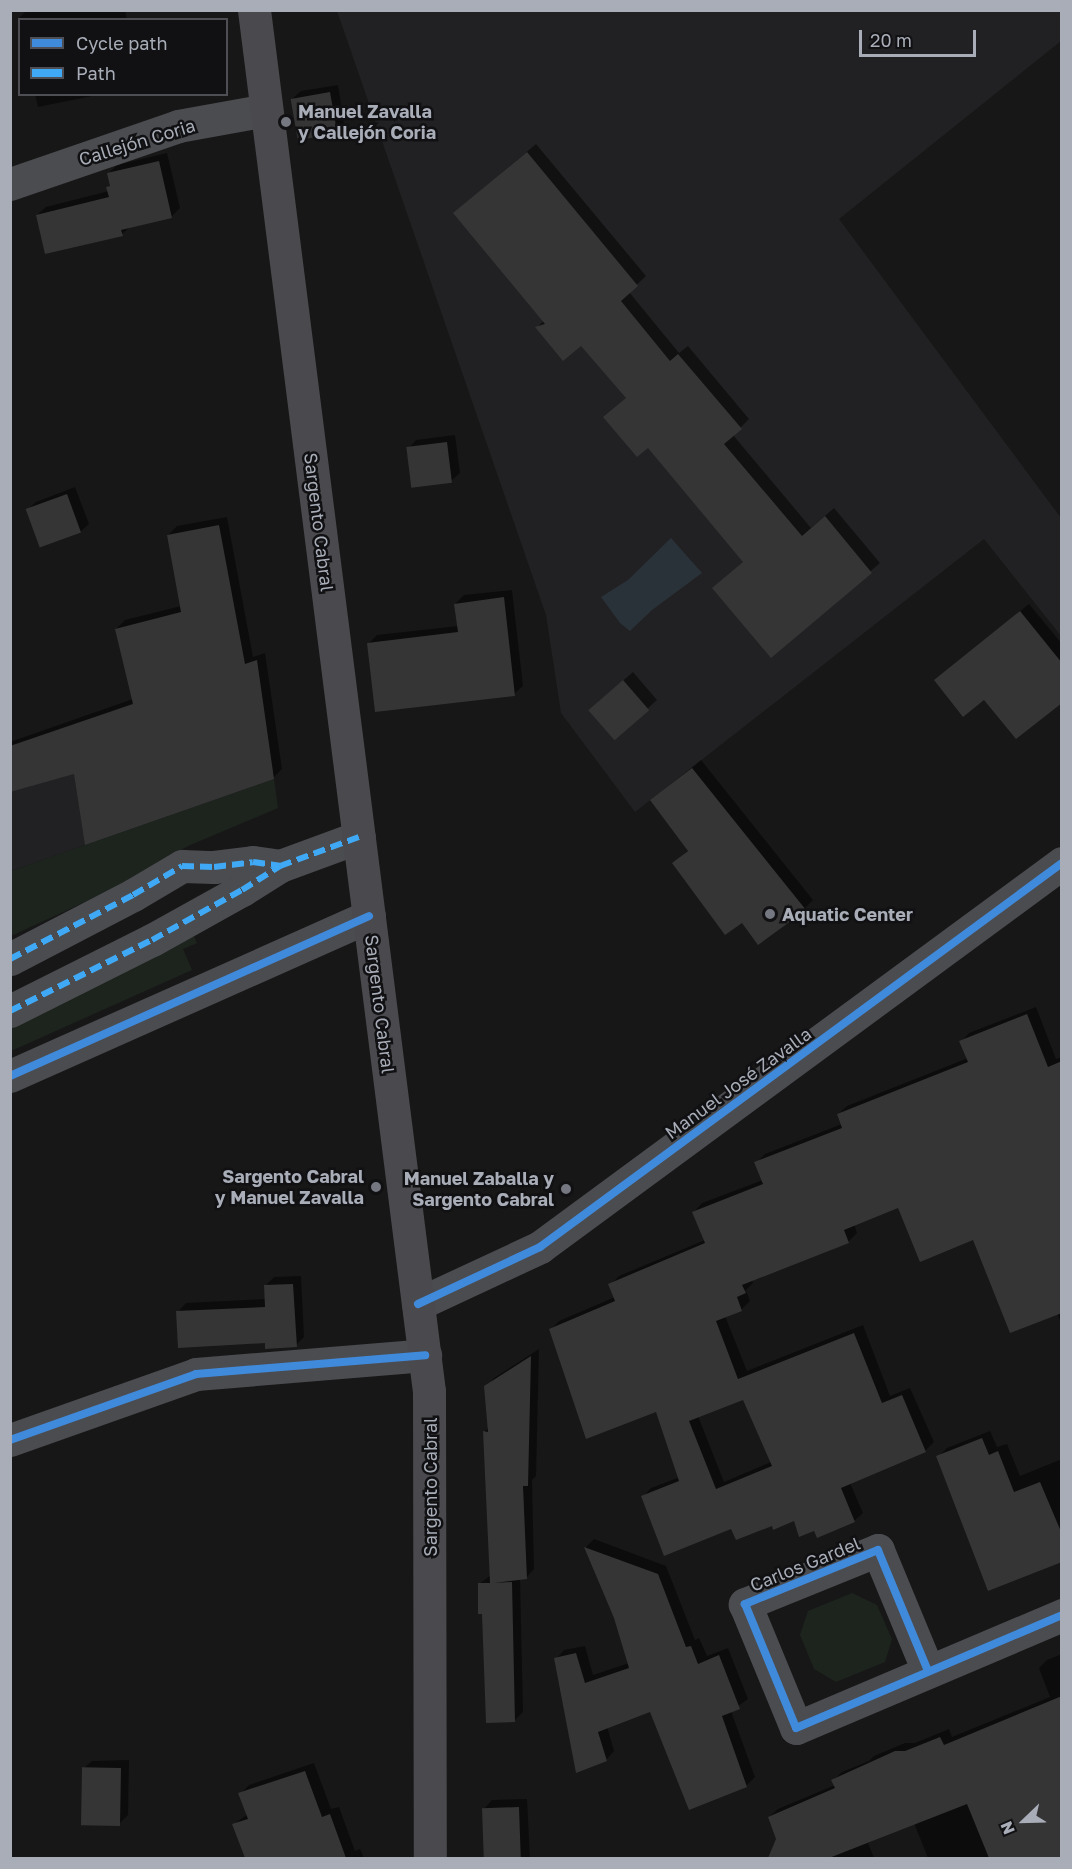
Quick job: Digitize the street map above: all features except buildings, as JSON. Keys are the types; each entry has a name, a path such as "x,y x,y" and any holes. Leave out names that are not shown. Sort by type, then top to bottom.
{"main road":[{"name":"Sargento Cabral","path":"254,10 429,1401 430,1858"}],"street":[{"name":"Callejón Coria","path":"10,184 178,126 266,110"},
{"path":"10,1011 152,940 280,866 359,837"},
{"path":"10,959 133,896 182,866 214,867 253,862 280,866"},
{"name":"Manuel José Zavalla","path":"418,1304 540,1247 1062,863"},
{"path":"10,1076 369,916"},
{"path":"10,1440 196,1374 424,1355"},
{"name":"Carlos Gardel","path":"928,1671 878,1550 745,1604 796,1728 1062,1615"}],"shaded area":[{"path":"337,11 1061,11 1061,41 839,219 1061,518 1061,636 984,539 635,812 561,713 546,615"},
{"path":"671,538 702,573 652,610 630,631 620,623 601,597 628,580"},
{"path":"257,660 274,779 11,871 10,746"},
{"path":"274,779 278,808 188,846 111,890 11,936 11,871"},
{"path":"192,932 197,943 183,949 192,970 11,1051 11,1026"},
{"path":"852,1593 877,1605 892,1639 885,1662 836,1682 814,1669 800,1635 808,1611"}],"marked path":[{"path":"10,1011 152,940 280,866 359,837"},
{"path":"10,959 133,895 182,866 214,867 253,862 280,866"}],"cycle path":[{"path":"418,1304 540,1247 1062,863"},
{"path":"10,1076 369,916"},
{"path":"10,1440 196,1374 425,1355"},
{"path":"928,1671 878,1550 745,1604 796,1728 1062,1615"}],"place":[{"name":"Manuel Zavalla y Callejón Coria","path":"286,122"},
{"name":"Aquatic Center","path":"770,914"},
{"name":"Sargento Cabral y Manuel Zavalla","path":"376,1187"},
{"name":"Manuel Zaballa y Sargento Cabral","path":"566,1189"}]}
